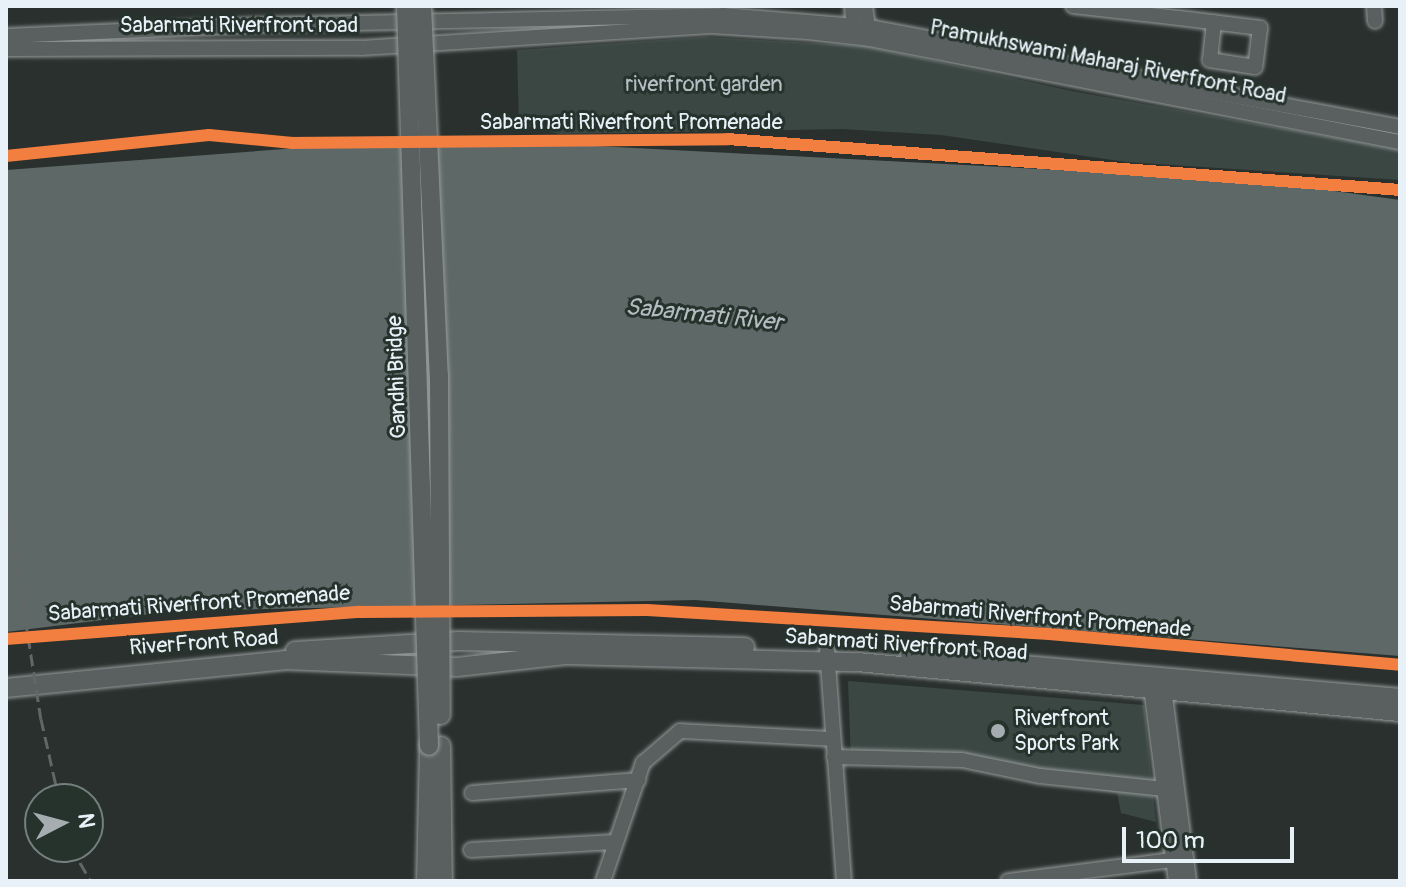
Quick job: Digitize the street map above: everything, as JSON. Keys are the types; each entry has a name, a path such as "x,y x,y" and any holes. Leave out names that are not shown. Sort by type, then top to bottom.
{"main road":[{"name":"Gandhi Bridge","path":"406,6 435,746"},
{"name":"Gandhi Bridge","path":"422,6 439,375 435,746"},
{"name":"Sabarmati Riverfront Road","path":"403,643 459,641 827,655 1156,683 1400,698"},
{"name":"RiverFront Road","path":"6,680 70,669 403,643"},
{"name":"Sabarmati Riverfront Road","path":"407,668 565,655 827,655"},
{"name":"RiverFront Road","path":"6,688 285,660 407,668"},
{"name":"Sabarmati Riverfront Road","path":"1156,683 1400,712"},
{"path":"426,881 435,746"},
{"path":"435,746 443,881"}],"street":[{"path":"852,6 862,32"},
{"path":"862,32 865,6"},
{"path":"1073,6 1180,12 1214,22"},
{"name":"Sabarmati Riverfront road","path":"6,36 259,25 723,15 862,32"},
{"name":"Sabarmati Riverfront road","path":"10,52 361,48 711,26 807,32"},
{"name":"Pramukhswami Maharaj Riverfront Road","path":"807,32 862,32 1400,142"},
{"path":"862,32 1400,127"},
{"path":"827,655 844,881"},
{"path":"1156,683 1164,789 1176,881"},
{"path":"1156,683 1189,881"},
{"path":"603,881 643,763 680,731 833,739"},
{"path":"834,757 962,760 1040,776 1164,789"},
{"path":"472,793 638,780"},
{"path":"471,850 615,842"},
{"path":"1008,881 1173,860"}],"green space":[{"name":"riverfront garden","path":"704,37 866,46 1071,91 1400,150 1400,180 1126,162 941,135 842,129 560,134 519,125 517,50"},
{"name":"Riverfront Sports Park","path":"848,681 1144,705 1156,822 1121,813 1117,793 949,765 851,762"}],"water":[{"name":"Sabarmati River","path":"577,145 1253,180 1400,200 1400,656 695,600 175,611 6,632 6,170 298,148"}],"railway":[{"path":"6,494 41,719 55,783"},
{"path":"80,863 91,881"}],"cycle path":[{"name":"Sabarmati Riverfront Promenade","path":"6,156 209,135 293,143 727,139 1400,190"},
{"name":"Sabarmati Riverfront Promenade","path":"6,639 360,612 647,610 1049,634 1400,665"}],"place":[{"name":"Riverfront Sports Park","path":"998,731"}]}
